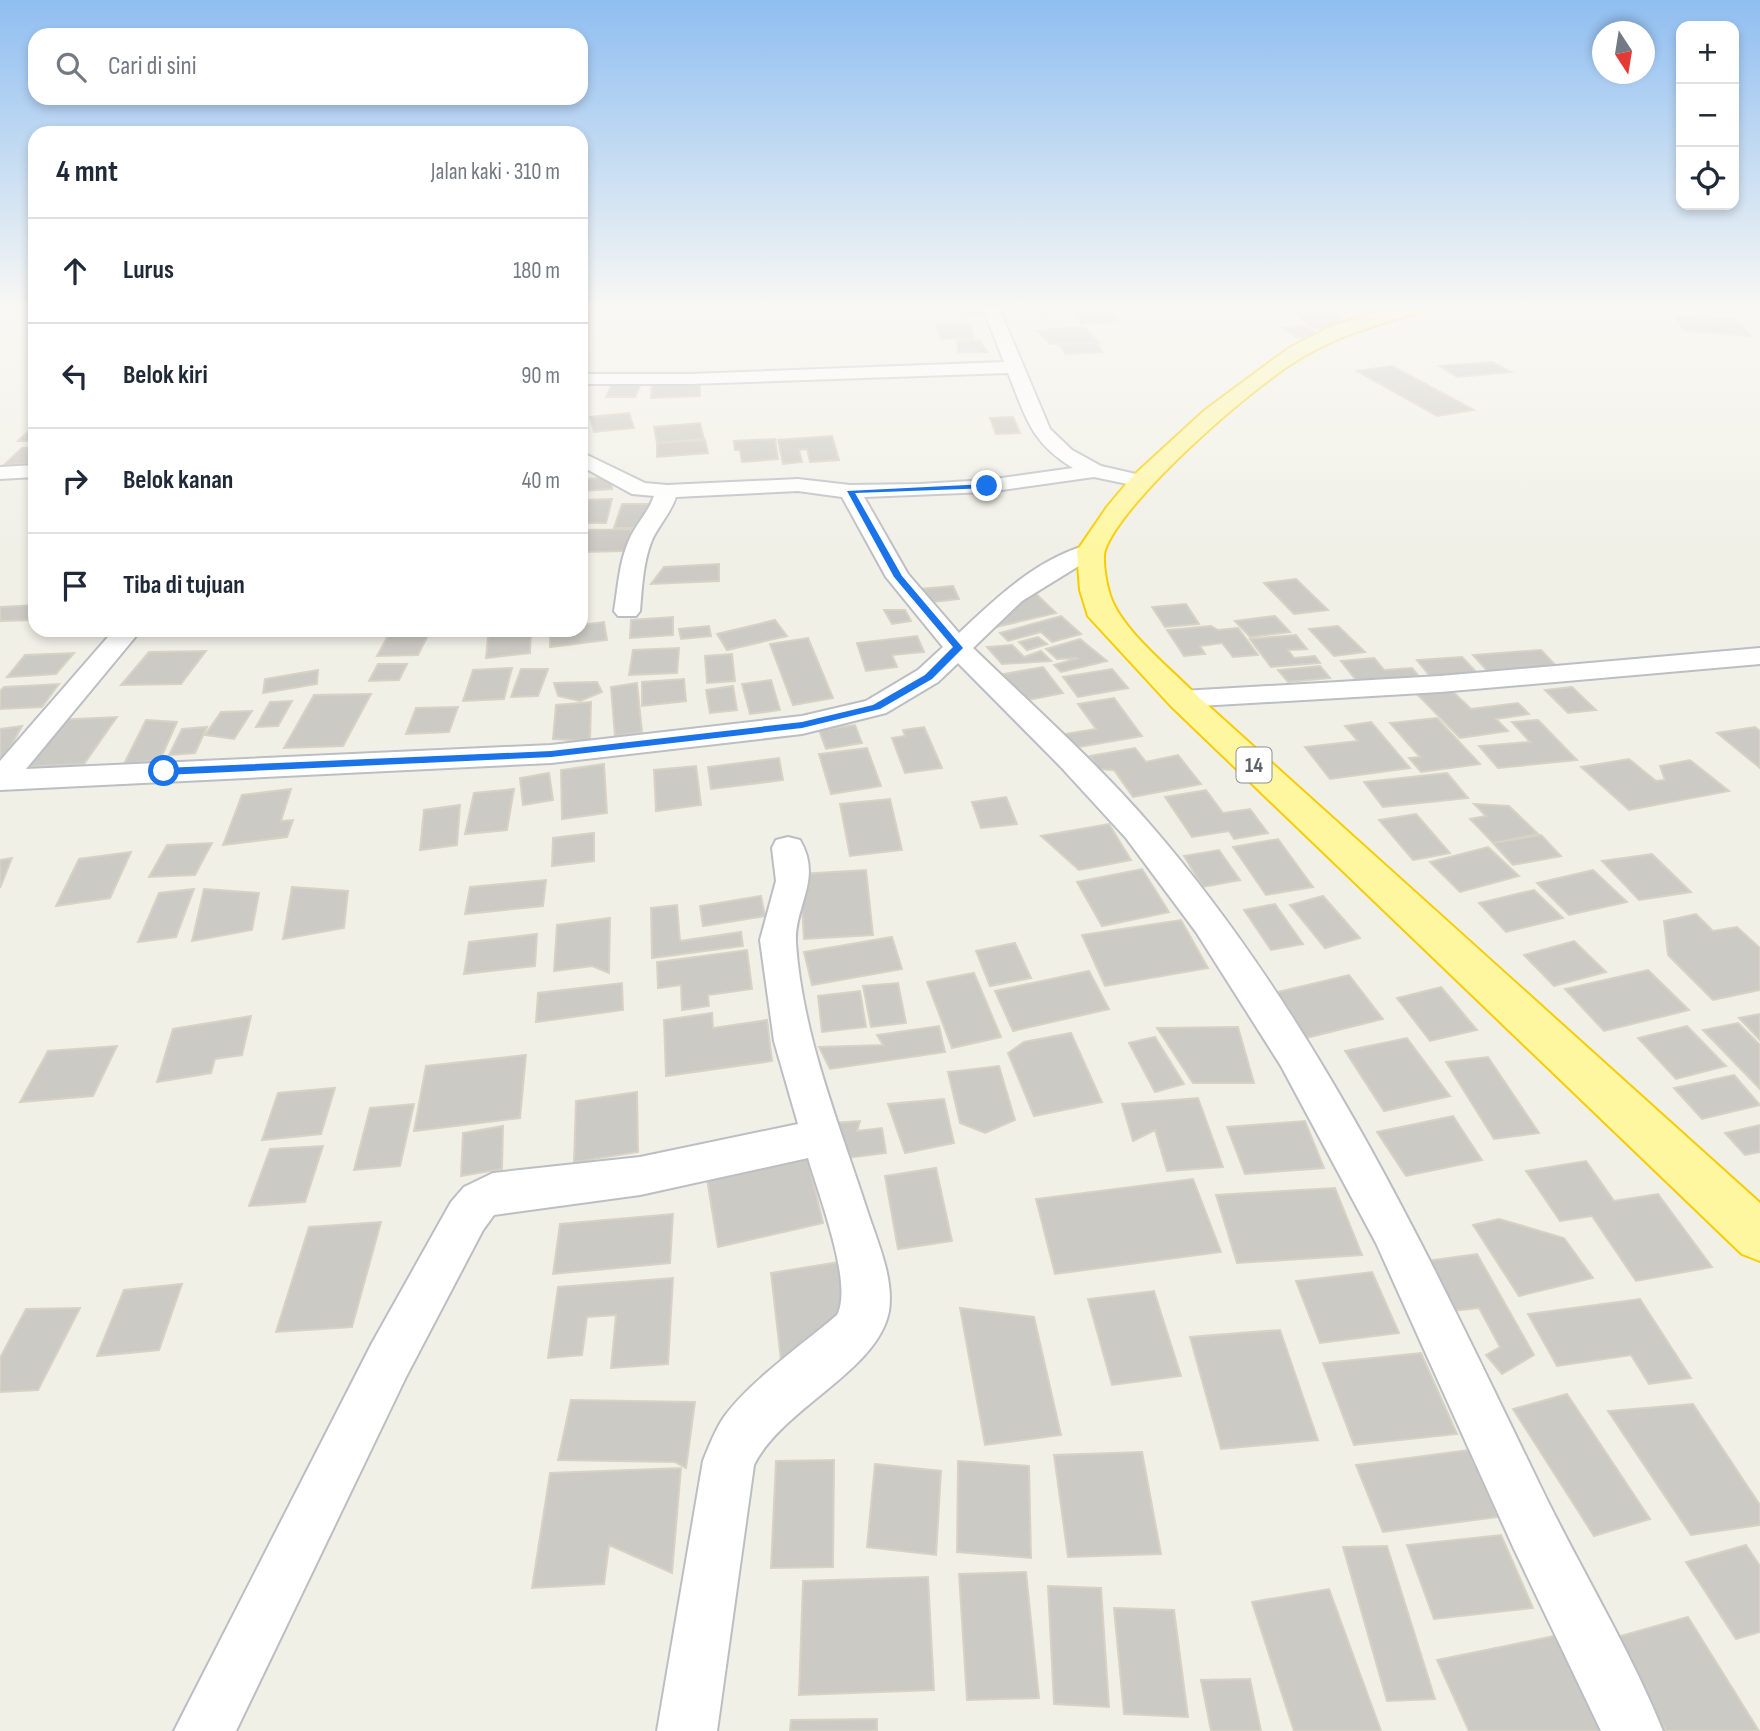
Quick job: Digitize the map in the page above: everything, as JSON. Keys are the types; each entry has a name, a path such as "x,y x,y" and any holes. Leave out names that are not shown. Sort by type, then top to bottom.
{"highway":[{"path":"1091,551 1116,512 1142,481 1213,415 1248,389"},
{"name":"14","path":"1091,551 1094,590 1103,616 1182,699 1760,1237"}],"street":[{"path":"1024,389 1041,431 1065,454 1094,471 1142,481"},
{"path":"588,462 640,489 667,491 798,485 850,491 987,486 1094,471"},
{"path":"0,473 28,471"},
{"path":"628,611 633,566 641,539 658,516 667,491"},
{"path":"850,491 898,577 958,648 1072,759 1137,830 1208,923 1295,1055 1392,1228 1533,1530 1633,1731"},
{"path":"0,780 551,754 802,725 876,707 928,677 1013,596 1051,570 1091,551"},
{"path":"0,780 122,637"},
{"path":"1182,699 1440,684 1760,656"},
{"path":"1731,659 1760,683"},
{"path":"687,1731 729,1461 742,1436 764,1411 854,1332 865,1311 863,1268 793,1041 779,950 779,930 793,881 788,848"},
{"path":"204,1731 389,1360 467,1216 479,1201 501,1191 640,1176 822,1137"}],"building":[{"path":"610,389 639,389 635,397 606,397"},
{"path":"652,389 700,389 700,396 651,398"},
{"path":"1389,389 1434,389 1474,410 1437,416"},
{"path":"629,413 634,428 594,432 590,417"},
{"path":"1013,417 1020,433 996,434 990,418"},
{"path":"700,423 704,439 657,443 654,427"},
{"path":"28,432 28,441 18,441"},
{"path":"832,436 839,460 810,462 807,449 799,450 802,462 783,464 778,440"},
{"path":"775,439 778,459 742,462 740,450 735,450 734,441"},
{"path":"705,440 708,453 657,457 657,443"},
{"path":"22,448 28,448 28,463 4,465"},
{"path":"612,477 612,489 588,491 588,479"},
{"path":"612,499 606,523 588,523 588,500"},
{"path":"622,504 653,504 647,528 614,528"},
{"path":"632,529 626,551 588,552 588,530"},
{"path":"719,564 719,581 651,584 664,567"},
{"path":"1296,579 1328,610 1294,614 1264,583"},
{"path":"953,586 959,599 925,603 920,589"},
{"path":"1033,591 1056,613 996,627"},
{"path":"1186,604 1199,624 1165,627 1152,607"},
{"path":"28,605 28,620 0,621 0,607"},
{"path":"884,610 905,610 911,621 892,624"},
{"path":"1061,616 1081,634 1052,642 1041,632 1008,641 1000,633"},
{"path":"1275,616 1290,632 1250,637 1235,621"},
{"path":"673,617 673,635 630,638 631,620"},
{"path":"775,620 787,636 727,650 717,634"},
{"path":"604,622 607,640 550,647 550,637 588,637 588,624"},
{"path":"709,626 711,636 681,639 679,629"},
{"path":"1211,626 1218,630 1238,628 1258,655 1233,657 1222,643 1200,646 1205,654 1184,656 1167,630"},
{"path":"1338,626 1365,652 1334,656 1309,629"},
{"path":"1296,635 1307,649 1288,650 1294,658 1315,656 1320,663 1271,667 1250,639"},
{"path":"917,636 924,652 892,655 897,667 866,671 857,643"},
{"path":"387,637 427,637 418,655 377,656"},
{"path":"488,637 531,637 530,653 486,658"},
{"path":"1038,637 1047,644 1027,650 1019,642"},
{"path":"808,638 833,698 793,705 770,644"},
{"path":"1080,639 1107,661 1061,672 1054,665 1079,658 1057,659 1046,649"},
{"path":"1012,645 1024,657 1041,651 1051,661 1002,664 987,647"},
{"path":"679,648 677,673 629,675 633,650"},
{"path":"1541,650 1560,670 1491,675 1473,655"},
{"path":"206,651 181,684 121,685 149,652"},
{"path":"74,653 56,674 7,677 25,655"},
{"path":"732,654 735,681 707,683 705,656"},
{"path":"1462,657 1480,676 1433,680 1417,660"},
{"path":"1374,658 1384,670 1412,668 1421,679 1359,684 1341,661"},
{"path":"378,664 407,664 399,680 369,681"},
{"path":"1320,666 1330,678 1288,682 1278,670"},
{"path":"1043,667 1063,693 1023,701 1004,674"},
{"path":"512,668 504,699 463,701 473,670"},
{"path":"521,669 548,669 538,696 511,697"},
{"path":"1112,669 1128,688 1078,697 1063,677"},
{"path":"318,670 317,684 263,693 265,679"},
{"path":"684,679 686,701 642,706 642,682"},
{"path":"771,680 780,710 750,714 742,684"},
{"path":"597,682 602,692 580,701 558,696 554,683"},
{"path":"637,683 642,732 615,736 611,687"},
{"path":"59,684 42,707 0,709 0,691 4,687"},
{"path":"733,686 737,710 710,713 706,690"},
{"path":"1572,687 1596,710 1568,713 1545,690"},
{"path":"1449,688 1471,709 1518,703 1529,714 1496,719 1508,731 1460,738 1415,692"},
{"path":"371,694 343,746 284,748 314,695"},
{"path":"1114,698 1142,736 1068,749 1059,735 1096,729 1078,704"},
{"path":"292,701 278,726 256,727 270,702"},
{"path":"591,702 590,741 553,739 556,705"},
{"path":"458,707 449,732 406,734 416,708"},
{"path":"252,711 234,739 205,735 221,712"},
{"path":"117,717 84,764 19,767 55,720"},
{"path":"1437,718 1480,764 1421,772 1409,758 1420,757 1390,723"},
{"path":"146,720 177,722 160,760 124,764"},
{"path":"1538,720 1577,760 1498,768 1479,746 1530,742 1512,722"},
{"path":"1371,722 1410,768 1330,779 1305,747 1358,741 1345,726"},
{"path":"855,725 862,743 826,749 819,730"},
{"path":"22,726 2,762 0,763 0,729"},
{"path":"207,727 195,753 169,755 182,729"},
{"path":"924,727 942,768 905,773 892,738 905,736 903,730"},
{"path":"1755,727 1760,731 1760,768 1717,733"},
{"path":"867,748 881,786 831,794 819,754"},
{"path":"1135,748 1146,762 1178,755 1201,784 1133,797 1114,770 1099,769 1090,756"},
{"path":"779,758 783,780 711,789 708,767"},
{"path":"1629,759 1656,781 1665,780 1660,766 1690,760 1729,791 1629,810 1581,767"},
{"path":"604,764 607,813 562,819 561,770"},
{"path":"696,766 701,805 656,811 654,770"},
{"path":"549,773 553,800 523,805 520,778"},
{"path":"1447,773 1468,798 1383,807 1364,782"},
{"path":"291,789 281,821 293,820 287,837 223,845 242,795"},
{"path":"514,789 507,830 465,834 474,793"},
{"path":"1206,790 1223,813 1250,809 1268,833 1234,839 1229,831 1192,837 1165,797"},
{"path":"1006,797 1017,824 981,828 972,802"},
{"path":"890,799 902,850 850,856 840,804"},
{"path":"1474,804 1509,806 1538,834 1493,843 1470,819 1486,816"},
{"path":"460,805 457,845 420,850 424,810"},
{"path":"1416,814 1450,853 1413,860 1379,820"},
{"path":"1109,824 1131,860 1079,870 1041,836"},
{"path":"594,833 594,861 552,866 553,838"},
{"path":"1541,835 1561,856 1513,865 1493,843"},
{"path":"1278,839 1313,887 1266,895 1233,847"},
{"path":"212,843 195,875 149,877 167,845"},
{"path":"1488,847 1519,876 1460,892 1430,862"},
{"path":"1219,850 1240,880 1203,887 1184,856"},
{"path":"131,852 110,898 56,906 79,859"},
{"path":"1652,854 1691,892 1639,900 1602,861"},
{"path":"12,858 0,888 0,860"},
{"path":"1142,869 1169,912 1102,926 1077,882"},
{"path":"866,870 873,935 804,939 800,874"},
{"path":"1593,870 1627,902 1569,915 1537,883"},
{"path":"546,880 543,906 465,914 470,887"},
{"path":"292,887 348,891 344,928 283,939"},
{"path":"194,889 176,937 138,942 159,893"},
{"path":"204,889 259,893 252,930 192,941"},
{"path":"1534,890 1563,918 1506,932 1479,903"},
{"path":"761,896 765,916 703,926 700,906"},
{"path":"1323,896 1360,938 1325,948 1290,905"},
{"path":"1275,904 1303,944 1271,950 1244,910"},
{"path":"677,905 680,941 741,932 743,946 652,958 651,908"},
{"path":"1696,914 1713,931 1737,927 1760,948 1760,990 1713,1000 1668,955 1664,921"},
{"path":"610,918 609,973 592,966 554,971 557,925"},
{"path":"1181,920 1208,968 1105,986 1082,935"},
{"path":"537,934 535,966 464,974 469,942"},
{"path":"892,937 902,969 812,985 804,952"},
{"path":"1574,941 1606,972 1554,986 1524,955"},
{"path":"1015,943 1031,978 990,986 976,951"},
{"path":"747,950 752,989 708,995 709,1006 682,1010 681,985 658,988 657,962"},
{"path":"1648,970 1689,1010 1604,1031 1565,989"},
{"path":"1089,971 1109,1009 1013,1031 995,991"},
{"path":"974,973 1001,1037 952,1048 927,982"},
{"path":"1349,975 1383,1019 1306,1038 1274,993"},
{"path":"622,983 623,1010 536,1022 538,993"},
{"path":"898,983 906,1023 871,1027 863,986"},
{"path":"1441,987 1477,1030 1430,1041 1397,998"},
{"path":"860,991 866,1027 822,1032 818,996"},
{"path":"712,1013 713,1028 767,1020 772,1061 666,1076 664,1020"},
{"path":"1760,1014 1760,1040 1739,1018"},
{"path":"251,1016 242,1055 215,1059 211,1073 157,1082 173,1029"},
{"path":"1738,1023 1760,1045 1760,1089 1703,1030"},
{"path":"939,1026 945,1052 830,1069 819,1047 883,1045 877,1035"},
{"path":"1687,1026 1726,1066 1676,1079 1638,1038"},
{"path":"1238,1027 1254,1083 1193,1083 1157,1028"},
{"path":"1071,1033 1102,1102 1034,1116 1008,1053 1024,1042"},
{"path":"1155,1037 1184,1084 1155,1092 1129,1043"},
{"path":"1407,1038 1450,1096 1384,1111 1345,1051"},
{"path":"117,1046 93,1096 20,1102 48,1051"},
{"path":"526,1055 520,1118 414,1131 426,1066"},
{"path":"1488,1057 1539,1133 1494,1139 1446,1062"},
{"path":"999,1066 1015,1120 985,1133 960,1123 948,1072"},
{"path":"1734,1075 1760,1105 1702,1119 1674,1088"},
{"path":"335,1088 321,1134 262,1140 278,1093"},
{"path":"637,1092 638,1152 574,1162 576,1101"},
{"path":"1198,1098 1223,1167 1167,1171 1155,1130 1133,1141 1122,1104"},
{"path":"944,1099 954,1143 905,1153 888,1104"},
{"path":"414,1104 400,1166 354,1170 370,1108"},
{"path":"1453,1116 1482,1160 1406,1176 1377,1132"},
{"path":"860,1121 857,1131 882,1128 886,1153 839,1159 834,1123"},
{"path":"1305,1121 1324,1168 1245,1174 1227,1127"},
{"path":"1760,1125 1760,1152 1745,1155 1725,1133"},
{"path":"503,1126 502,1169 461,1176 463,1133"},
{"path":"323,1146 305,1202 249,1206 270,1149"},
{"path":"807,1156 823,1223 718,1247 707,1179"},
{"path":"1586,1161 1614,1201 1658,1194 1712,1267 1636,1281 1592,1216 1560,1221 1526,1171"},
{"path":"936,1168 952,1241 898,1249 885,1176"},
{"path":"1193,1179 1221,1252 1055,1274 1036,1199"},
{"path":"1335,1188 1362,1255 1237,1263 1216,1195"},
{"path":"673,1214 670,1263 553,1274 560,1224"},
{"path":"1499,1219 1564,1238 1593,1278 1519,1296 1473,1225"},
{"path":"381,1222 352,1327 276,1332 309,1227"},
{"path":"1477,1254 1534,1355 1502,1374 1486,1355 1500,1347 1479,1308 1452,1311 1426,1261"},
{"path":"846,1261 839,1335 811,1355 781,1360 771,1273"},
{"path":"1372,1272 1399,1333 1320,1343 1296,1281"},
{"path":"673,1278 668,1364 611,1368 616,1315 587,1317 582,1355 548,1358 558,1287"},
{"path":"182,1284 159,1350 97,1356 124,1290"},
{"path":"1154,1291 1181,1376 1112,1385 1088,1299"},
{"path":"1640,1299 1691,1378 1649,1384 1631,1355 1557,1366 1528,1314"},
{"path":"80,1308 38,1390 0,1392 0,1358 26,1309"},
{"path":"960,1308 1034,1317 1061,1435 985,1445"},
{"path":"1280,1330 1318,1440 1221,1449 1190,1337"},
{"path":"1421,1353 1457,1434 1354,1445 1323,1363"},
{"path":"1567,1394 1650,1519 1594,1536 1513,1409"},
{"path":"571,1400 695,1402 686,1468 675,1462 558,1460"},
{"path":"1693,1404 1760,1505 1760,1525 1691,1535 1608,1411"},
{"path":"1468,1450 1498,1517 1383,1532 1356,1465"},
{"path":"1142,1452 1161,1554 1068,1557 1054,1455"},
{"path":"834,1460 833,1567 771,1568 776,1461"},
{"path":"958,1461 1029,1466 1031,1558 957,1552"},
{"path":"875,1464 941,1471 936,1555 867,1547"},
{"path":"681,1468 672,1573 609,1545 604,1584 532,1588 550,1473"},
{"path":"1501,1535 1533,1608 1434,1619 1407,1545"},
{"path":"1746,1545 1760,1566 1760,1632 1736,1639 1686,1562"},
{"path":"1387,1546 1435,1699 1387,1701 1343,1547"},
{"path":"1026,1572 1039,1698 967,1700 959,1574"},
{"path":"928,1577 934,1690 799,1695 803,1581"},
{"path":"1048,1586 1101,1588 1109,1707 1054,1704"},
{"path":"1329,1589 1381,1731 1294,1731 1252,1602"},
{"path":"1114,1608 1174,1610 1188,1717 1124,1714"},
{"path":"1688,1617 1759,1731 1666,1731 1613,1638"},
{"path":"1564,1634 1612,1731 1469,1731 1437,1660"},
{"path":"1250,1679 1261,1731 1211,1731 1201,1680"},
{"path":"877,1719 877,1731 790,1731 791,1720"}],"route":[{"path":"164,771 551,754 802,725 876,707 928,677 958,648 898,577 850,491 987,486"}]}
